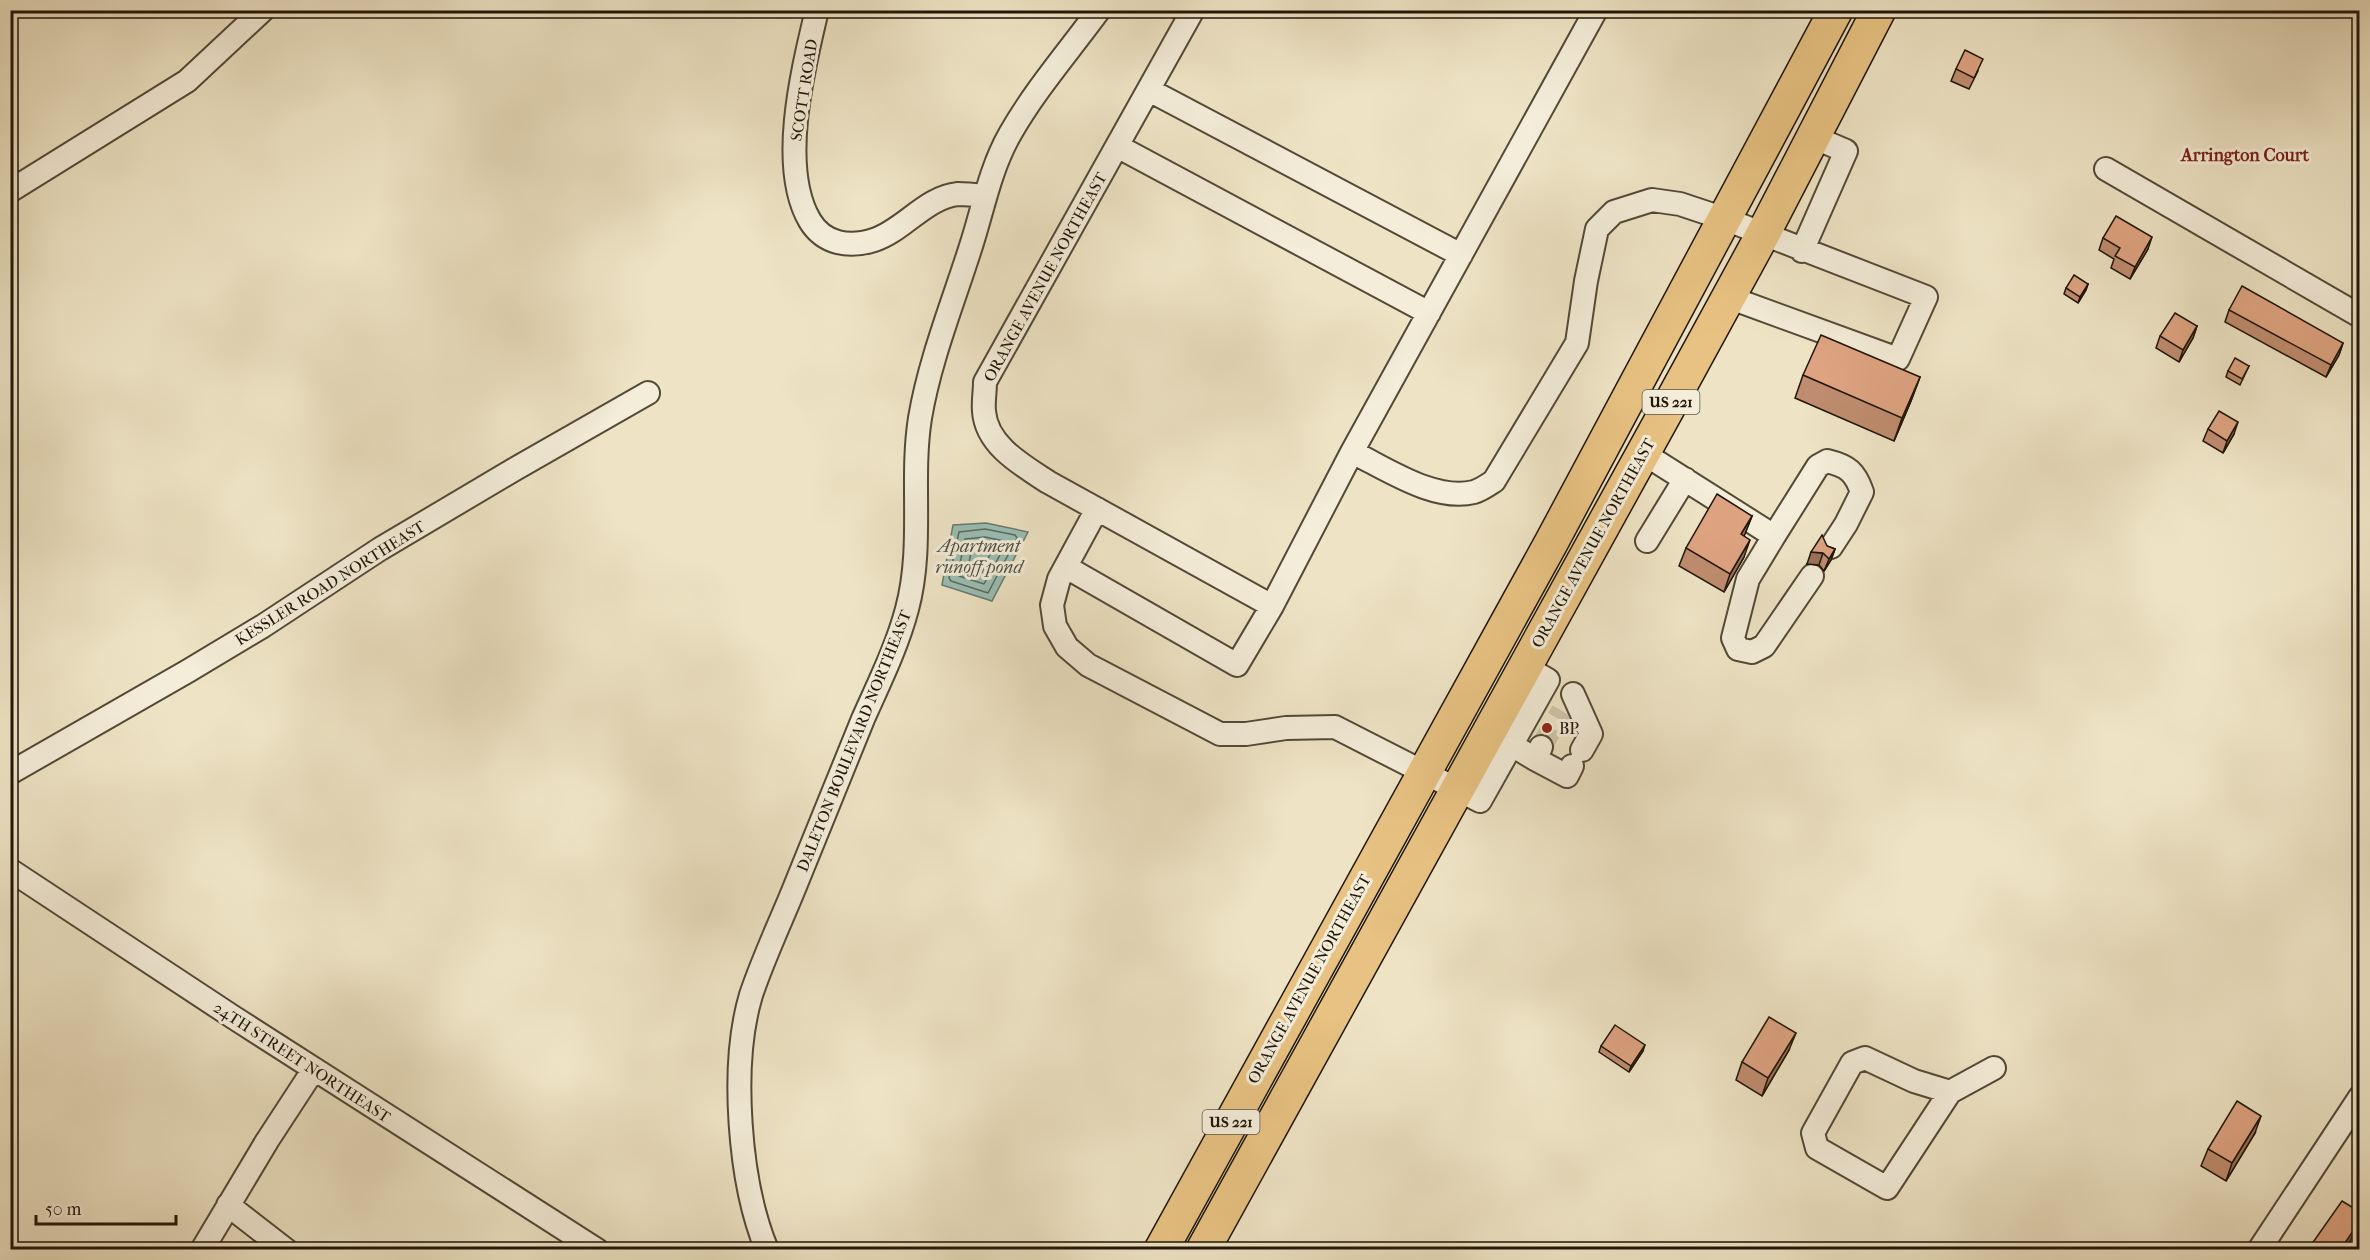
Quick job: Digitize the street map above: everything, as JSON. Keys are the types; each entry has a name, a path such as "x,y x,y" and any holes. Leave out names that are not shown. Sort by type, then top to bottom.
{"highway":[{"name":"ORANGE AVENUE NORTHEAST","path":"1161,1250 1557,533 1836,10"},
{"name":"ORANGE AVENUE NORTHEAST","path":"1203,1250 1456,789 1500,738 1536,673 1643,453 1762,234 1879,10"}],"street":[{"path":"10,191 187,81 263,10"},
{"name":"SCOTT ROAD","path":"817,10 795,130 794,171 804,212 816,231 826,239 840,244 876,240 943,198 957,194 985,196"},
{"name":"DALETON BOULEVARD NORTHEAST","path":"766,1250 751,1200 742,1132 739,1074 742,1042 751,997 832,794 898,639 908,606 914,570 917,523 916,461 920,420 928,379 973,242 995,165 1008,136 1022,115 1099,10"},
{"name":"ORANGE AVENUE NORTHEAST","path":"1193,10 986,382 983,412 994,439 1015,461 1272,606"},
{"path":"1066,567 1237,665 1272,606 1352,452 1596,10"},
{"path":"1149,90 1461,255"},
{"path":"1802,251 1846,152 1813,137"},
{"path":"1117,146 1429,313"},
{"path":"2106,169 2360,316"},
{"path":"1352,452 1428,489 1458,494 1476,491 1494,481 1577,343 1586,281 1597,229 1614,212 1652,200 1680,204 1725,219 1802,251 1926,297 1898,359 1728,297"},
{"name":"KESSLER ROAD NORTHEAST","path":"10,773 263,626 380,549 515,468 648,393"},
{"path":"1643,453 1774,536"},
{"path":"1812,576 1764,646 1752,652 1738,649 1733,638 1748,579 1818,466 1827,461 1843,465 1857,477 1862,492 1831,547"},
{"path":"1647,542 1685,479"},
{"path":"1097,509 1059,579 1052,605 1055,626 1067,647 1088,665 1220,734 1246,734 1286,728 1335,727 1456,789"},
{"path":"1500,738 1538,753 1567,776 1592,734 1568,703 1536,673"},
{"name":"24TH STREET NORTHEAST","path":"10,870 590,1248"},
{"path":"1950,1092 1914,1081 1865,1058 1852,1062 1813,1133 1817,1148 1887,1188 1950,1092 1994,1068"},
{"path":"202,1250 267,1141 314,1070"},
{"path":"2259,1250 2360,1097"},
{"path":"228,1205 286,1250"}],"water":[{"name":"Apartment runoff pond","path":"986,523 1028,532 992,601 942,585 953,525"}],"building":[{"path":"1965,50 1983,59 1974,78 1956,69"},
{"path":"2116,216 2152,237 2135,267 2115,256 2120,248 2103,238"},
{"path":"2074,275 2088,284 2080,297 2066,288"},
{"path":"2242,286 2343,343 2331,365 2229,310"},
{"path":"2175,313 2197,326 2183,350 2160,336"},
{"path":"1821,335 1920,377 1902,418 1803,375"},
{"path":"2235,358 2249,366 2242,379 2228,371"},
{"path":"2219,411 2238,422 2227,441 2208,429"},
{"path":"1717,494 1752,516 1741,534 1750,540 1730,574 1686,548"},
{"path":"1822,535 1827,546 1835,549 1829,559 1823,553 1811,552"},
{"path":"1769,1017 1796,1033 1768,1078 1742,1062"},
{"path":"1615,1025 1645,1045 1631,1066 1601,1046"},
{"path":"2237,1101 2261,1116 2232,1163 2208,1149"},
{"path":"2342,1201 2360,1212 2360,1221 2340,1250 2311,1250 2309,1248"}],"tunnel":[{"path":"1541,747 1562,711"}],"place":[{"name":"BP","path":"1547,728"}],"district":[{"name":"Arrington Court","path":"2245,155"}]}
